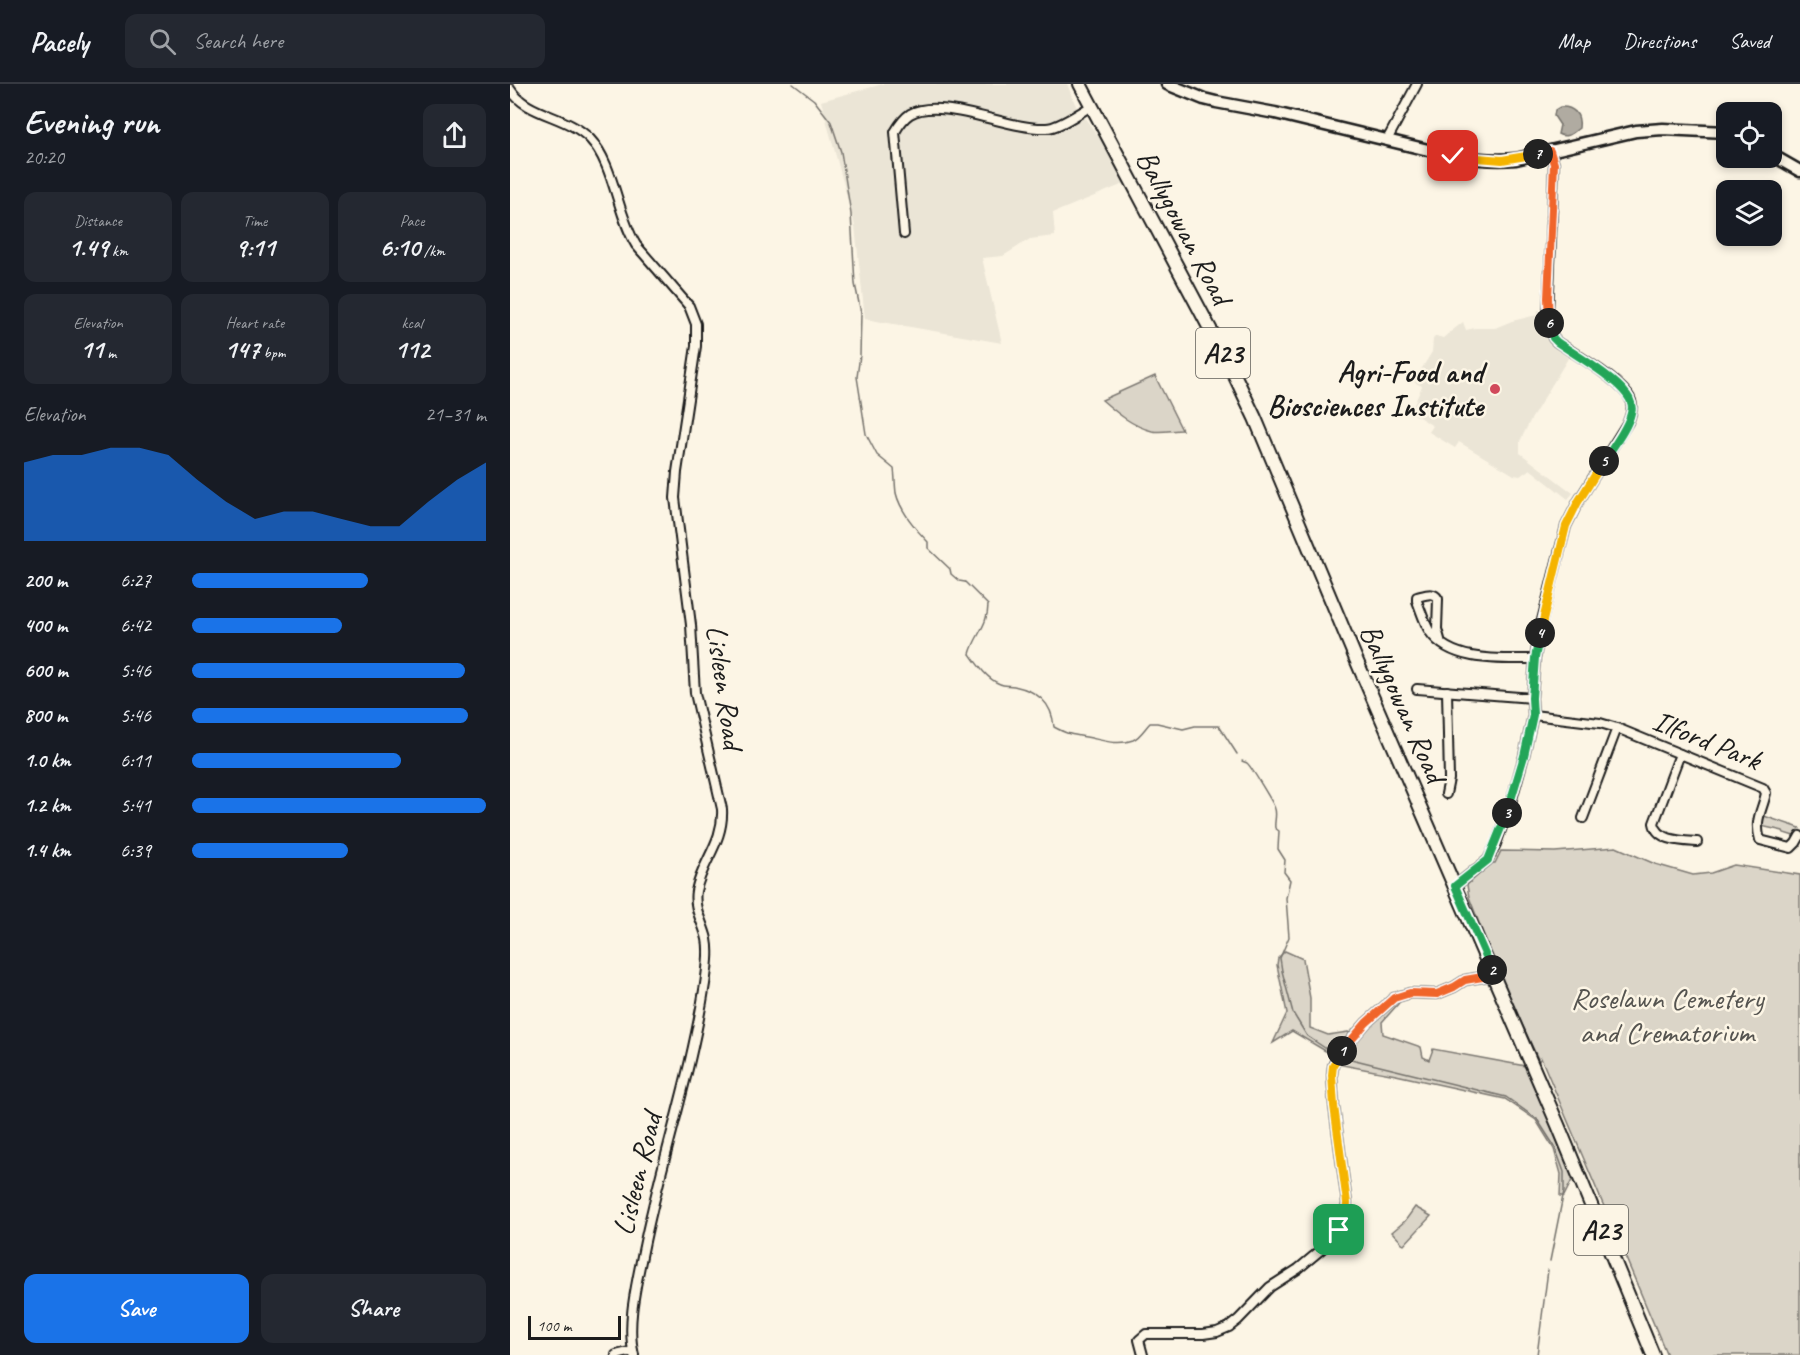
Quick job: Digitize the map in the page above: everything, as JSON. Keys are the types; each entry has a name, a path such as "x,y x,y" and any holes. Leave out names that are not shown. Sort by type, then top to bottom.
{"main road":[{"name":"Ballygowan Road","path":"1080,84 1234,374 1255,418 1355,657 1558,1125 1653,1355"}],"street":[{"path":"1167,84 1216,102 1275,112 1473,159 1502,160 1636,131 1663,129 1716,132"},
{"path":"1387,140 1417,84"},
{"name":"Lisleen Road","path":"510,88 519,100 530,108 579,129 598,148 629,234 689,306 696,324 696,346 675,498 691,625 695,693 723,821 696,891 696,909 707,939 707,964 685,1082 636,1284 633,1315 634,1353"},
{"path":"904,234 896,132 910,114 922,110 945,109 990,120 1049,128 1092,106"},
{"path":"1455,886 1488,860 1512,799 1533,715 1535,658 1540,628 1566,526 1578,502 1628,422 1632,406 1628,396 1604,374 1557,342 1551,331 1548,306 1554,164 1550,151"},
{"path":"1782,161 1800,171"},
{"path":"1442,643 1437,629 1438,599 1436,595 1417,597 1417,602 1431,633 1442,643 1450,650 1502,659 1535,658"},
{"path":"1417,689 1532,698"},
{"path":"1446,794 1449,779 1447,691"},
{"name":"Ilford Park","path":"1533,715 1600,723 1617,728 1764,789 1766,797 1758,814 1758,838 1761,841 1791,848 1800,836"},
{"path":"1583,818 1617,728"},
{"path":"1680,754 1654,827 1660,834 1671,839 1697,842"},
{"path":"1143,1355 1139,1340 1146,1334 1203,1334 1229,1327 1270,1287 1298,1269 1328,1244 1339,1230 1346,1219 1347,1203 1334,1106 1333,1066 1338,1055 1366,1023 1394,998 1410,993 1437,994 1465,980 1494,975"},
{"path":"616,1355 634,1353"}],"shaded area":[{"path":"883,84 1067,84 1076,106 1107,148 1126,183 1053,213 1055,236 1030,239 1003,256 982,258 1002,343 865,319 855,226 821,101"},
{"path":"1560,107 1569,108 1579,119 1579,128 1567,136 1558,134 1560,125 1554,116 1555,110"},
{"path":"1538,310 1545,312 1551,342 1570,355 1530,421 1520,441 1520,453 1573,493 1568,499 1530,469 1520,476 1514,475 1459,442 1455,448 1429,432 1433,426 1411,412 1422,386 1412,381 1432,352 1433,339 1436,336 1443,338 1463,322 1466,330 1495,328 1537,315"}],"green space":[{"path":"1155,376 1182,430 1159,432 1145,429 1125,419 1102,400"},
{"path":"1761,815 1800,828 1797,837 1761,826"},
{"name":"Roselawn Cemetery and Crematorium","path":"1616,847 1655,864 1693,875 1711,873 1734,865 1800,875 1800,1355 1667,1355 1541,1058 1539,1061 1501,979 1469,897 1467,885 1492,863 1495,863 1501,851 1555,852"},
{"path":"1285,951 1303,959 1310,998 1310,1028 1328,1035 1348,1032 1358,1036 1391,1004 1400,1001 1382,1022 1383,1034 1421,1047 1423,1057 1429,1060 1433,1049 1525,1066 1574,1176 1564,1196 1560,1196 1561,1174 1554,1149 1536,1120 1505,1099 1337,1064 1339,1059 1292,1031 1273,1043 1287,1013 1277,965 1278,958"},
{"path":"1415,1207 1431,1216 1404,1245 1392,1232 1405,1221"}],"waterway":[{"path":"793,84 814,100 831,122 841,152 851,214 855,284 861,313 857,377 866,434 877,455 894,469 896,493 901,506 928,542 928,548 950,569 951,574 959,581 965,582 988,605 984,625 970,654 995,682 1022,688 1042,699 1047,704 1054,727 1066,733 1110,742 1127,742 1136,739 1150,723 1183,729 1195,726 1219,726 1237,754"},
{"path":"1242,761 1247,763 1252,770 1275,809 1275,828 1279,831 1278,849 1285,860 1284,872 1290,880 1286,898 1289,937 1280,958 1293,1013 1307,1036 1331,1052"},
{"path":"1343,1057 1506,1097 1537,1119 1555,1147 1564,1172 1564,1191 1550,1261"},
{"path":"1537,1355 1548,1270"}],"place":[{"name":"Agri-Food and Biosciences Institute","path":"1495,389"}],"route":[{"path":"1339,1230 1346,1219 1347,1203 1332,1075 1338,1055 1366,1023 1394,998 1410,993 1437,994 1465,980 1494,975 1455,886 1488,860 1496,844 1512,799 1533,715 1535,658 1561,542 1578,502 1628,422 1632,406 1628,396 1604,374 1553,338 1548,315 1554,164 1550,151 1502,160 1453,156"}]}
